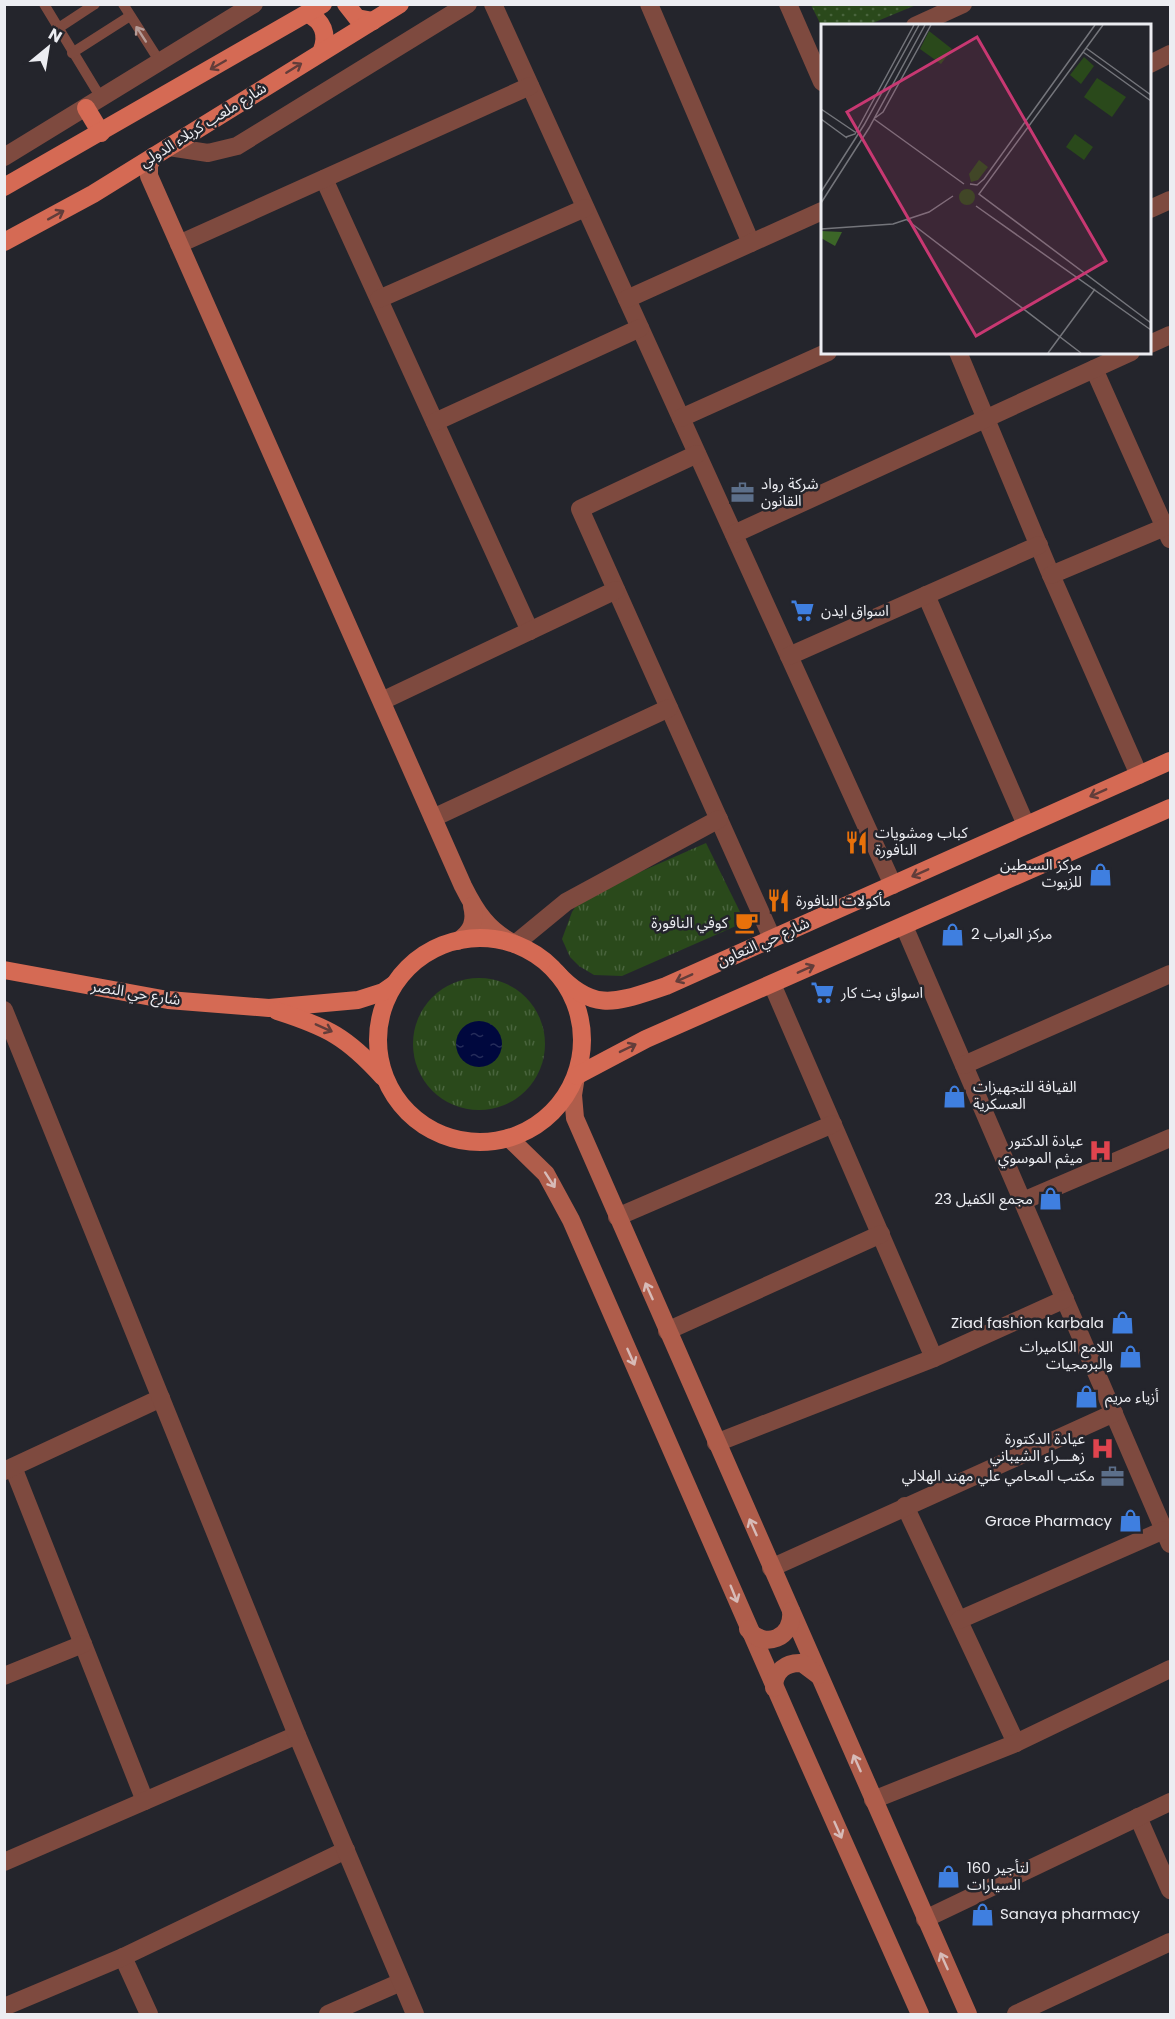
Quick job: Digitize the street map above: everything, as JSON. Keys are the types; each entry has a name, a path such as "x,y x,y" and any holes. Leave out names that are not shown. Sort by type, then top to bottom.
{"main road":[{"path":"346,4 357,18 373,21"},
{"name":"شارع ملعب كربلاء الدولي","path":"4,242 93,194 399,4"},
{"path":"4,187 316,9 326,36 322,50"},
{"path":"94,103 101,133"},
{"path":"161,151 149,165 149,176 470,901 474,920 470,931 458,941"},
{"name":"شارع حي التعاون","path":"556,972 570,987 585,998 595,1001 622,999 666,986 1170,761"},
{"path":"515,944 481,938 458,941 430,950 416,960 393,986 383,1008 378,1031 380,1064 385,1079 397,1101 415,1119 436,1133 459,1141 484,1143 527,1132 557,1108 576,1076 637,1044 1170,807"},
{"path":"470,901 491,929 537,955 556,972 569,990 578,1010 582,1032 582,1054 573,1095 575,1118 968,2014"},
{"name":"شارع حي النصر","path":"4,970 168,1000 269,1008"},
{"path":"269,1008 358,1000 383,992 393,986"},
{"path":"269,1008 329,1029 358,1050 385,1079"},
{"path":"509,1138 546,1174 571,1220 748,1629 920,2014"},
{"path":"748,1629 759,1639 774,1640 781,1637 790,1626 790,1611"},
{"path":"774,1688 777,1674 788,1665 802,1663 819,1677"}],"street":[{"path":"161,151 208,153 237,146 468,4"},
{"path":"493,4 893,885"},
{"path":"649,4 751,243"},
{"path":"788,4 821,72"},
{"path":"919,24 963,4"},
{"path":"4,157 252,5"},
{"path":"1151,63 1170,54"},
{"path":"179,244 530,86"},
{"path":"324,179 530,631"},
{"path":"1151,208 1170,200"},
{"path":"379,299 585,208"},
{"path":"627,299 821,211"},
{"path":"435,422 640,328"},
{"path":"1151,343 1170,335"},
{"path":"681,418 824,354"},
{"path":"959,354 1051,575 1139,775"},
{"path":"734,534 1127,354"},
{"path":"1051,575 1168,533 1094,369"},
{"path":"697,454 580,509 772,938"},
{"path":"789,656 1039,545"},
{"path":"382,701 616,590"},
{"path":"926,595 1026,825"},
{"path":"433,818 669,708"},
{"path":"515,944 566,902 719,819"},
{"path":"904,926 1167,1537 959,1620"},
{"path":"964,1065 1170,975"},
{"path":"772,984 934,1358"},
{"path":"4,1010 297,1735 415,2014"},
{"path":"617,1217 833,1124"},
{"path":"1023,1201 1170,1138"},
{"path":"667,1332 881,1234"},
{"path":"716,1443 934,1358 1065,1299"},
{"path":"145,1801 83,1644 9,1469 161,1398"},
{"path":"771,1568 1114,1413"},
{"path":"905,1506 1016,1743"},
{"path":"4,1676 83,1644"},
{"path":"873,1800 1016,1743 1170,1669"},
{"path":"4,1862 297,1735"},
{"path":"925,1919 1170,1802"},
{"path":"1138,1817 1170,1890"},
{"path":"4,2007 123,1957 345,1851"},
{"path":"1016,2014 1170,1942"},
{"path":"123,1957 149,2014"},
{"path":"328,2014 401,1982"}],"lane":[{"path":"57,29 94,4"},
{"path":"123,4 160,62"},
{"path":"43,5 72,53 94,103"},
{"path":"72,53 130,16"}],"green space":[{"path":"811,5 916,5 870,24 821,25"},
{"path":"706,843 745,922 622,976 594,975 570,957 562,939 572,912 581,898"},
{"path":"479,978 504,983 526,997 540,1019 545,1044 540,1069 526,1091 504,1105 479,1110 454,1105 432,1091 418,1069 413,1044 418,1019 432,997 454,983"}],"water":[{"path":"479,1021 488,1022 495,1028 501,1035 501,1053 495,1060 488,1066 479,1067 470,1066 463,1060 457,1053 456,1044 457,1035 463,1028 470,1022"}],"place":[{"name":"شركة رواد القانون","path":"743,493"},
{"name":"اسواق ايدن","path":"803,611"},
{"name":"كباب ومشويات النافورة","path":"857,842"},
{"name":"مركز السبطين للزيوت","path":"1100,874"},
{"name":"مأكولات النافورة","path":"778,901"},
{"name":"كوفي النافورة","path":"746,923"},
{"name":"مركز العراب 2","path":"953,934"},
{"name":"اسواق بت كار","path":"823,993"},
{"name":"القيافة للتجهيزات العسكرية","path":"955,1096"},
{"name":"عيادة الدكتور ميثم الموسوي","path":"1101,1150"},
{"name":"مجمع الكفيل 23","path":"1051,1199"},
{"name":"Ziad fashion karbala","path":"1122,1323"},
{"name":"اللامع الكاميرات والبرمجيات","path":"1131,1356"},
{"name":"أزياء مريم","path":"1087,1397"},
{"name":"عيادة الدكتورة زهـــراء الشيباني","path":"1103,1448"},
{"name":"مكتب المحامي علي مهند الهلالي","path":"1113,1476"},
{"name":"Grace Pharmacy","path":"1130,1521"},
{"name":"160 لتأجير السيارات","path":"949,1877"},
{"name":"Sanaya pharmacy","path":"982,1914"}]}
